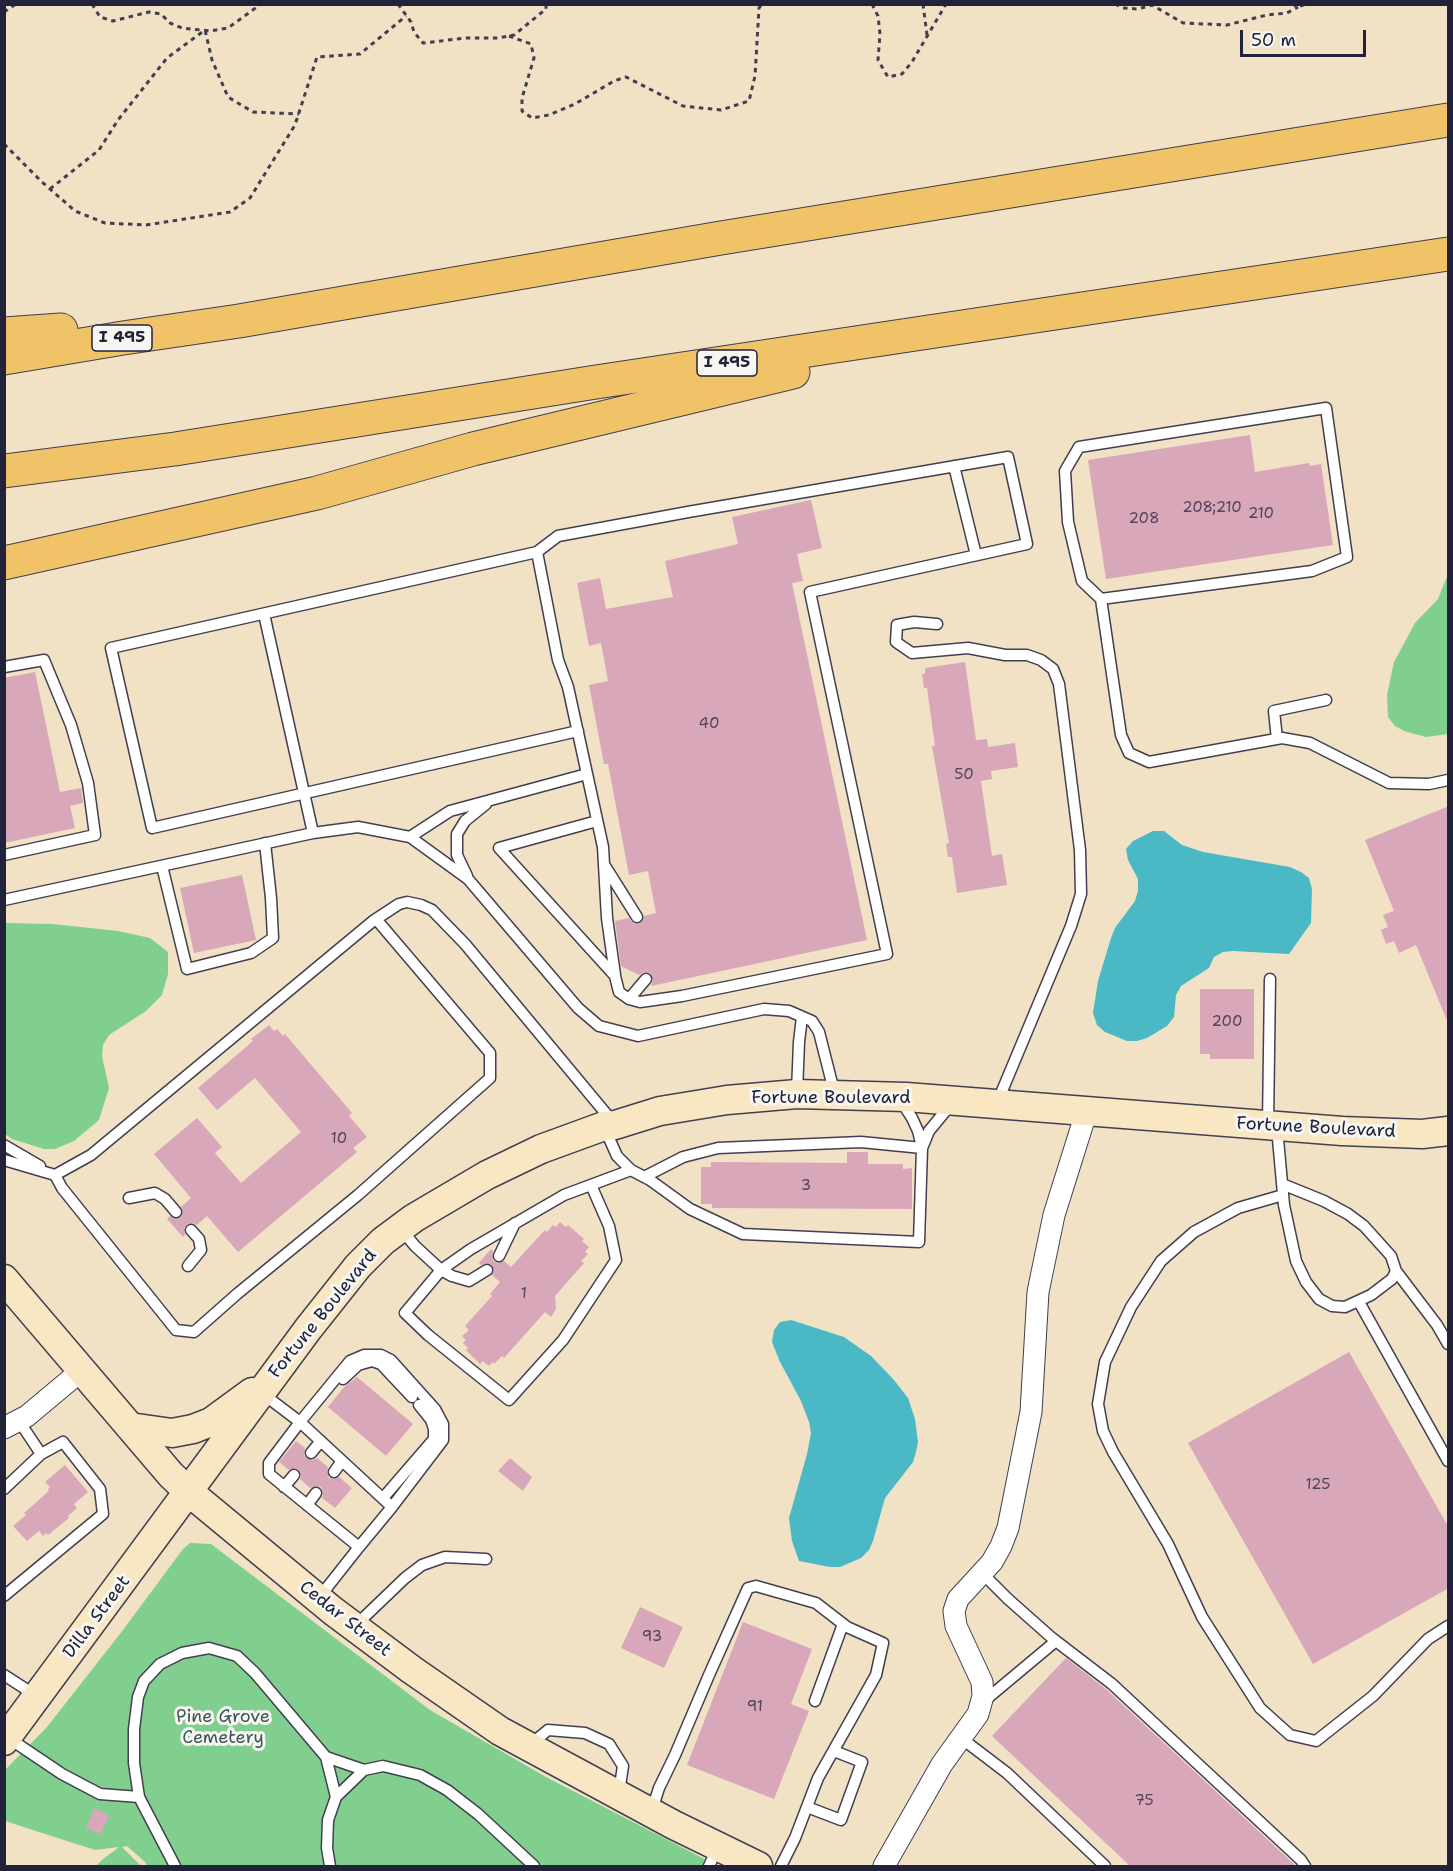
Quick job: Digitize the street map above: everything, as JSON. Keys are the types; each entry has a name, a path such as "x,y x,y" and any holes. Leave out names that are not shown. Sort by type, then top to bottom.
{"highway":[{"name":"I 495","path":"4,358 239,321 744,234 1449,120"},
{"name":"I 495","path":"4,471 175,449 596,382 1449,254"},
{"path":"4,563 316,493 473,449 645,406 1035,316"},
{"path":"4,334 239,321"}],"main road":[{"name":"Fortune Boulevard","path":"189,1492 266,1385 358,1266 377,1246 440,1202 497,1170 558,1142 609,1125 660,1111 727,1100 797,1094 898,1096 1272,1126 1422,1134 1449,1131"},
{"name":"Cedar Street","path":"4,1279 158,1461 189,1492 354,1627 500,1731 651,1812 714,1856 759,1866"},
{"path":"130,1427 172,1433 200,1427 266,1385"},
{"name":"Dilla Street","path":"6,1739 189,1492"}],"street":[{"path":"884,1866 942,1764 978,1714 981,1704 982,1682 956,1626 954,1611 958,1599 1001,1546 1010,1519 1031,1412 1038,1292 1054,1215 1087,1110"},
{"path":"12,1424 82,1370"}],"lane":[{"path":"1101,599 1312,571 1347,557 1326,408 1079,447 1065,471 1068,522 1082,581 1101,599 1121,735 1129,753 1149,762 1282,738 1310,742 1389,783 1429,783 1449,780"},
{"path":"537,552 558,660 568,687 588,774 597,821 604,864 607,918 619,992 629,999 640,1002 682,996 887,954 810,592 1027,544 1008,457 558,536 537,552 111,648 152,828 578,731"},
{"path":"954,466 976,555"},
{"path":"264,614 313,832"},
{"path":"937,624 914,622 897,625 896,642 912,653 968,648 1005,655 1027,655 1041,660 1053,669 1059,684 1080,850 1081,894 1071,926 997,1103"},
{"path":"4,667 44,660 71,725 88,783 95,835 4,855"},
{"path":"1277,739 1274,711 1326,700"},
{"path":"410,837 450,811 588,774"},
{"path":"468,879 457,855 457,834 465,821 491,800"},
{"path":"597,821 499,848 615,976"},
{"path":"4,900 313,832 358,827 410,837 468,879 578,1008 599,1026 638,1036 764,1009 789,1011 812,1022 819,1032 835,1095"},
{"path":"162,866 187,969 251,953 273,938 272,898 265,843"},
{"path":"604,864 637,917"},
{"path":"56,1175 91,1155 375,919 399,904 407,902 432,910 465,944 609,1125 617,1156 632,1170 690,1209 743,1234 919,1242 922,1148 918,1131 898,1096"},
{"path":"4,1160 56,1175 62,1188 176,1330 194,1332 358,1195 490,1078 490,1053 375,919"},
{"path":"629,999 646,979"},
{"path":"1270,979 1272,1126 1296,1261 1306,1282 1319,1299 1332,1306 1345,1307 1359,1302 1392,1279 1396,1271"},
{"path":"797,1094 802,1017"},
{"path":"922,1148 929,1131 954,1100"},
{"path":"644,1177 683,1157 718,1148 861,1142 922,1148"},
{"path":"4,1145 34,1162 44,1171"},
{"path":"591,1185 609,1226 616,1260 563,1340 509,1400 428,1335 405,1313 441,1270 564,1195 591,1185 632,1170"},
{"path":"1449,1344 1396,1271 1391,1256 1364,1226 1348,1214 1324,1202 1283,1190 1229,1213 1194,1232 1161,1262 1131,1307 1105,1362 1098,1404 1103,1431 1113,1452 1168,1544 1202,1617 1260,1708 1290,1735 1316,1741 1372,1696 1428,1639 1449,1626"},
{"path":"129,1198 155,1193 165,1199 176,1212"},
{"path":"499,1256 516,1223"},
{"path":"400,1228 415,1246 441,1270 452,1276 469,1281 487,1270"},
{"path":"188,1266 201,1250 199,1239 191,1230"},
{"path":"1359,1302 1449,1461"},
{"path":"318,1599 392,1507 443,1440 443,1424 435,1409 391,1360 381,1355 364,1355 350,1361 307,1412 269,1463 269,1474 359,1547"},
{"path":"307,1412 322,1404 358,1365 372,1361 381,1364 416,1401 431,1420 434,1439 383,1498"},
{"path":"266,1385 300,1422 392,1507"},
{"path":"12,1424 42,1454"},
{"path":"311,1453 321,1441"},
{"path":"4,1488 42,1454 63,1442 100,1489 103,1514 4,1596"},
{"path":"334,1472 342,1461"},
{"path":"284,1487 294,1474"},
{"path":"307,1505 316,1493"},
{"path":"354,1627 405,1578 422,1565 445,1557 486,1559"},
{"path":"982,1572 1008,1599 1056,1641 1112,1684 1293,1852 1305,1866"},
{"path":"651,1812 659,1788 748,1588 756,1586 816,1603 843,1624 883,1643 876,1675 818,1778 781,1866"},
{"path":"815,1701 843,1624"},
{"path":"981,1704 1056,1641"},
{"path":"175,1866 139,1797 134,1763 134,1729 138,1698 144,1681 160,1664 182,1653 210,1648 237,1656 255,1672 326,1756 336,1797"},
{"path":"4,1674 38,1696"},
{"path":"529,1746 549,1730 585,1732 609,1744 623,1766 619,1795"},
{"path":"961,1738 1007,1773 1105,1866"},
{"path":"6,1739 62,1774 100,1794 139,1797"},
{"path":"807,1807 842,1820 862,1762 834,1751"},
{"path":"326,1756 364,1770"},
{"path":"330,1866 327,1848 328,1820 336,1797 364,1770 383,1766 420,1775 447,1790 478,1814 534,1866"}],"path":[{"path":"4,12 16,4"},
{"path":"92,4 100,17 113,21 149,12 161,14 170,23 182,28 205,30 228,28 261,4"},
{"path":"398,4 423,43 509,36 533,21 546,9 546,4"},
{"path":"872,4 878,16 880,34 878,60 888,77 902,74 912,62 946,4"},
{"path":"923,4 927,36"},
{"path":"1115,4 1123,8 1138,9 1152,5 1183,22 1227,25 1267,15 1287,13 1306,4"},
{"path":"1292,4 1298,7"},
{"path":"509,36 531,44 534,58 522,98 522,111 532,118 549,115 575,105 614,81 626,77 683,106 721,110 749,101 755,76 759,6"},
{"path":"4,144 75,211 105,223 146,225 230,213 250,198 295,125 317,57 360,54 406,16"},
{"path":"205,30 212,60 228,97 253,112 299,114"},
{"path":"50,189 99,150 118,120 167,58 205,30"}],"green space":[{"path":"1448,574 1448,734 1426,737 1395,726 1388,717 1387,695 1394,662 1415,623 1438,599"},
{"path":"5,923 52,924 118,931 150,938 168,952 168,974 162,995 146,1011 109,1035 103,1045 102,1056 109,1088 99,1120 74,1141 55,1149 44,1149 12,1139 5,1134"},
{"name":"Pine Grove Cemetery","path":"190,1543 211,1544 430,1710 546,1777 718,1866 147,1866 127,1846 122,1847 141,1866 96,1866 119,1847 95,1850 5,1821 4,1771 47,1727 183,1549"}],"water":[{"path":"1153,831 1164,831 1182,845 1203,852 1290,867 1301,872 1309,878 1312,889 1311,923 1289,954 1233,951 1223,952 1214,957 1209,968 1181,986 1176,995 1174,1017 1167,1026 1147,1038 1127,1041 1105,1032 1097,1025 1093,1013 1098,981 1111,938 1115,928 1135,901 1138,891 1138,879 1128,860 1126,849 1133,841"},
{"path":"791,1320 844,1337 871,1356 908,1398 915,1419 918,1442 913,1462 885,1498 869,1550 861,1558 840,1567 799,1561 792,1541 789,1518 811,1433 801,1401 772,1342 774,1330 780,1322"}],"building":[{"path":"1250,435 1255,472 1309,463 1310,466 1321,464 1333,545 1106,579 1088,460"},
{"path":"811,500 822,548 797,554 803,581 792,583 867,940 651,986 653,980 650,973 644,972 639,975 621,966 615,921 629,918 633,923 638,924 643,921 644,916 656,913 648,871 629,875 608,764 604,764 589,685 608,681 601,643 589,646 577,583 600,578 606,609 673,597 665,561 738,544 732,517"},
{"path":"965,662 976,740 987,739 988,747 1015,743 1018,767 991,771 992,779 981,781 992,856 1002,854 1007,885 957,893 952,857 948,857 946,844 949,843 932,746 935,746 927,688 924,688 922,674 925,674 925,668"},
{"path":"35,672 60,792 81,788 83,803 70,806 75,828 4,843 4,678"},
{"path":"1449,806 1448,1023 1416,945 1399,953 1394,941 1386,944 1381,930 1388,927 1383,915 1394,911 1365,840"},
{"path":"242,875 256,940 194,953 180,888"},
{"path":"1200,989 1254,989 1254,1059 1210,1059 1210,1054 1200,1054"},
{"path":"269,1025 274,1031 277,1029 283,1036 285,1034 352,1113 349,1116 367,1137 353,1148 357,1152 238,1252 207,1216 197,1225 187,1224 183,1237 167,1219 170,1216 177,1219 181,1217 183,1211 181,1207 191,1198 154,1154 197,1118 222,1147 215,1153 241,1183 301,1132 255,1078 217,1110 198,1088"},
{"path":"847,1152 868,1152 868,1164 903,1164 903,1169 912,1168 912,1209 712,1208 712,1204 701,1204 701,1167 711,1167 711,1162 847,1163"},
{"path":"560,1222 566,1227 568,1225 584,1239 582,1241 589,1247 585,1252 588,1254 581,1261 584,1263 555,1296 556,1309 551,1317 545,1312 504,1358 502,1356 489,1366 483,1361 480,1364 466,1350 468,1348 463,1343 466,1340 462,1336 469,1330 465,1326 492,1296 490,1294 500,1282 492,1275 494,1269 491,1264 481,1265 479,1263 491,1249 493,1261 499,1263 504,1261 511,1267 545,1230 547,1232 553,1225 556,1227"},
{"path":"1349,1352 1449,1528 1449,1588 1313,1664 1188,1443"},
{"path":"357,1377 413,1424 386,1456 328,1407 345,1386"},
{"path":"296,1441 305,1448 304,1455 307,1459 317,1458 328,1467 329,1478 339,1477 352,1488 335,1508 322,1498 321,1487 310,1488 300,1479 299,1470 295,1468 289,1470 279,1462"},
{"path":"510,1458 532,1477 523,1491 498,1471"},
{"path":"65,1465 88,1492 74,1504 77,1508 68,1516 69,1518 48,1535 46,1533 43,1536 39,1531 27,1541 13,1526 49,1491 50,1487 45,1482"},
{"path":"640,1607 683,1627 664,1668 621,1648"},
{"path":"743,1622 812,1649 791,1704 809,1711 774,1799 687,1765"},
{"path":"1066,1658 1107,1690 1296,1866 1130,1866 992,1736"},
{"path":"94,1808 109,1815 101,1834 86,1828"}]}
